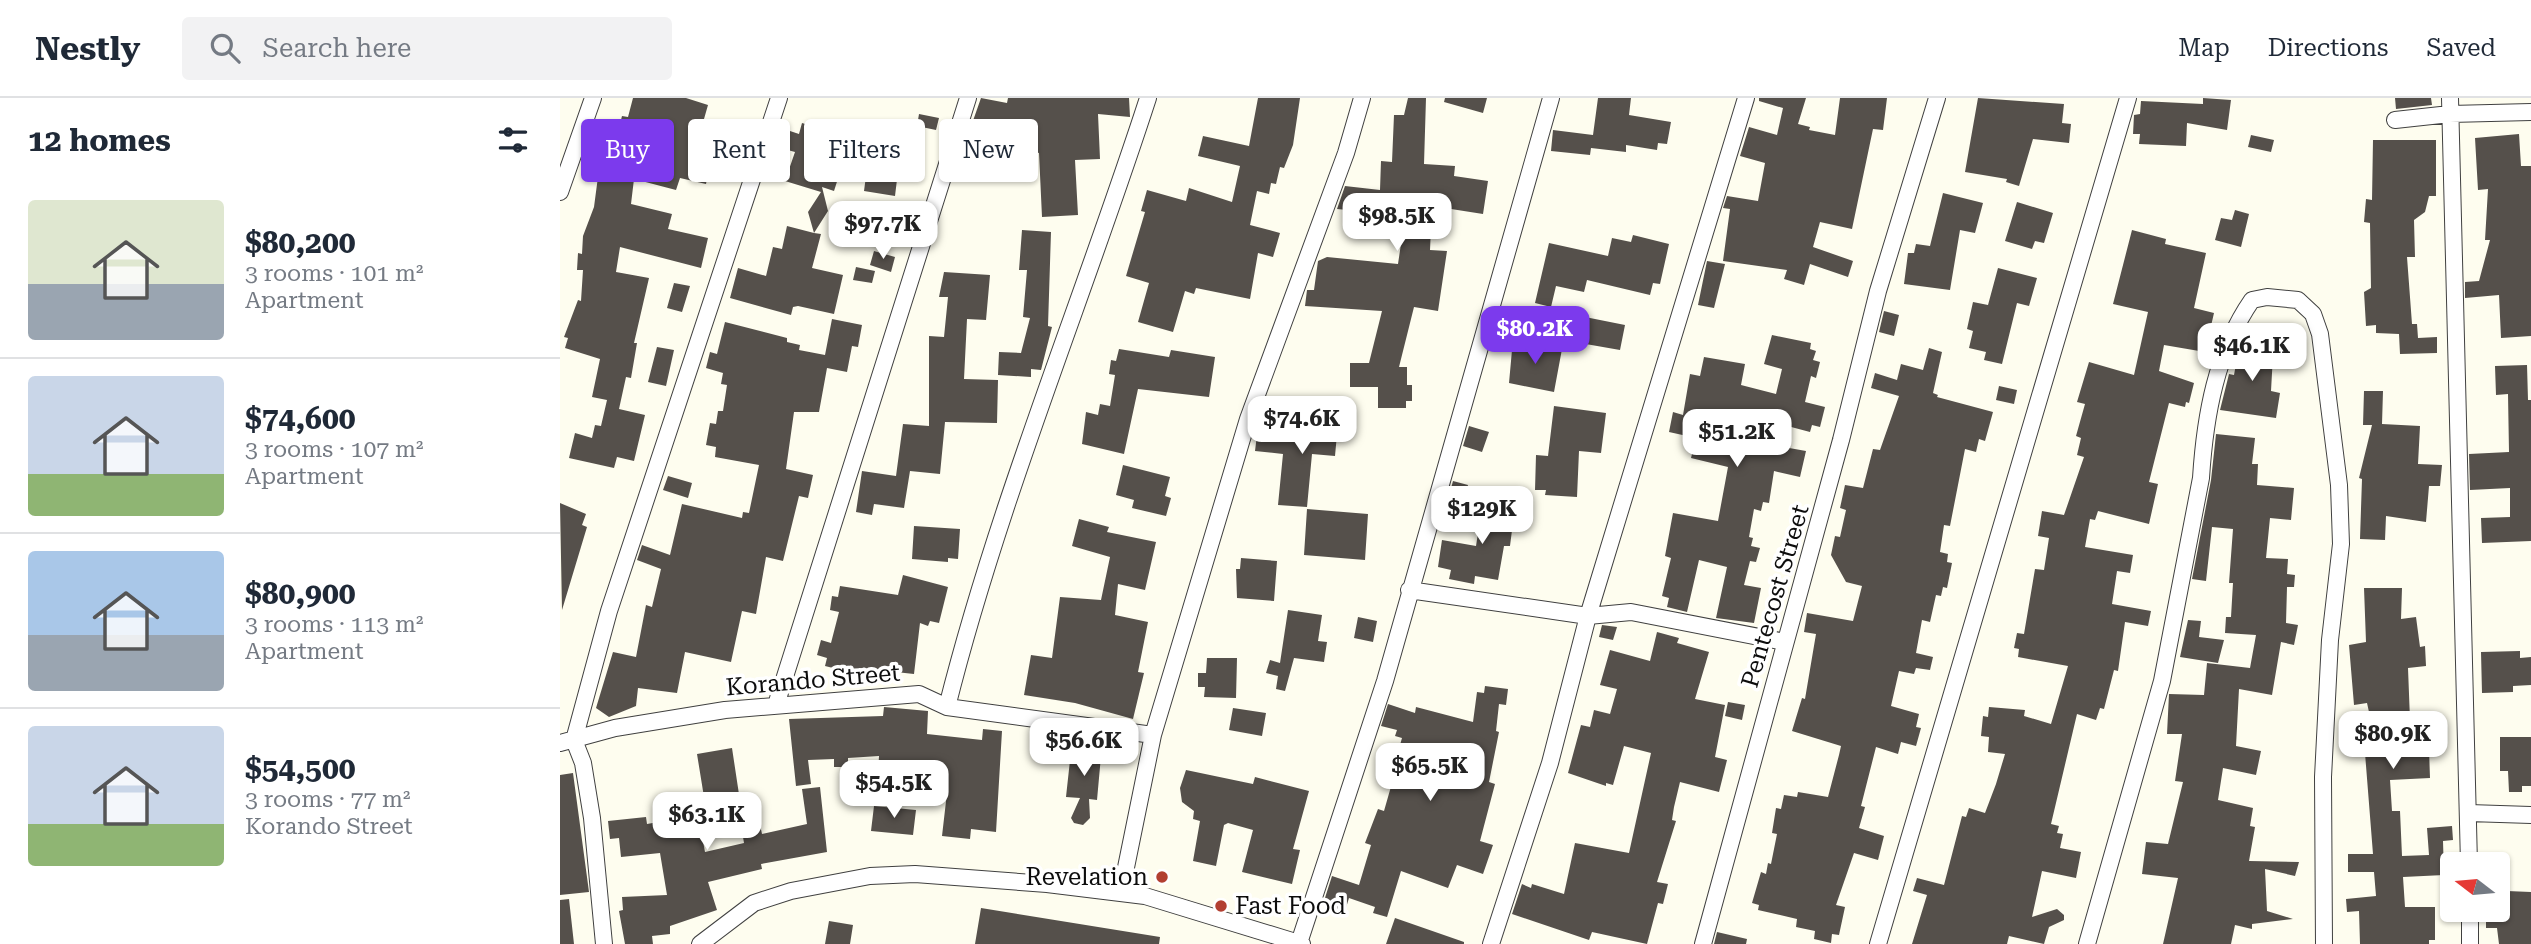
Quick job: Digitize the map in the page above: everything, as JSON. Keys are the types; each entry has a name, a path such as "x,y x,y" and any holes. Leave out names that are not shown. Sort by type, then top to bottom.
{"street":[{"path":"560,192 593,98"},
{"path":"604,944 592,818 583,764 567,742 779,98"},
{"path":"776,705 968,98"},
{"path":"947,708 982,577 1108,221 1147,98"},
{"path":"1121,892 1153,735 1248,419 1346,153 1362,98"},
{"path":"700,944 754,903 828,881 870,876 975,878 1121,892 1145,896 1262,939 1301,943 1355,779 1551,98"},
{"path":"1491,944 1550,763 1588,616 1746,98"},
{"name":"Pentecost Street","path":"1703,944 1841,440 1878,291 1937,98"},
{"path":"1878,944 2128,98"},
{"path":"2395,120 2450,106 2531,112"},
{"path":"2450,106 2469,852"},
{"path":"2087,944 2162,681 2201,478 2203,449 2218,364 2252,300 2267,297 2298,300 2306,305 2320,334 2339,485 2341,544 2330,640 2323,777 2324,944"},
{"path":"1409,590 1588,616 1631,612 1785,642"},
{"name":"Korando Street","path":"567,742 615,728 776,705 919,694 947,708 1153,735"},
{"path":"2469,813 2531,815"},
{"path":"2470,922 2470,944"}],"building":[{"path":"633,98 686,98 708,105 704,119 688,119 688,180 680,178 676,190 645,182 674,182 674,119 621,119 622,116 628,117"},
{"path":"981,98 1007,103 1008,98 1129,98 1130,117 1098,114 1100,159 1075,160 1078,215 1042,217 1038,119 974,119"},
{"path":"1258,98 1300,98 1293,145 1284,168 1280,167 1276,184 1271,183 1269,194 1257,191 1250,225 1280,233 1273,257 1258,253 1250,299 1196,288 1194,294 1185,291 1173,332 1138,322 1149,283 1126,276 1145,212 1141,211 1147,190 1186,201 1189,188 1232,202 1240,166 1198,156 1203,136 1249,146"},
{"path":"1408,98 1426,98 1424,164 1455,166 1454,176 1488,181 1483,214 1432,206 1430,250 1447,251 1438,311 1414,307 1399,367 1407,367 1407,385 1412,385 1412,401 1406,401 1406,408 1378,408 1378,387 1350,387 1350,363 1369,363 1382,311 1305,306 1307,290 1314,290 1318,261 1327,257 1398,264 1402,237 1377,236 1378,213 1337,209 1345,186 1380,190 1381,161 1392,162 1394,115 1404,115"},
{"path":"1445,98 1487,98 1483,113 1444,102"},
{"path":"1598,98 1631,98 1629,115 1671,122 1667,144 1658,143 1657,150 1626,145 1626,152 1591,148 1590,155 1551,151 1553,130 1593,135"},
{"path":"1759,98 1806,98 1798,124 1810,127 1809,130 1835,135 1840,98 1887,98 1883,130 1873,129 1852,229 1820,222 1813,247 1853,261 1848,277 1810,264 1804,285 1784,279 1787,270 1723,261 1730,209 1723,208 1727,196 1758,201 1765,163 1740,156 1749,127 1777,135 1783,108 1759,101"},
{"path":"1978,98 2064,104 2062,123 2071,124 2069,143 2033,139 2019,186 2006,182 2007,179 1965,172"},
{"path":"2203,98 2231,100 2227,130 2187,123 2186,146 2139,144 2140,134 2133,134 2134,115 2140,114 2141,101 2203,104"},
{"path":"2395,98 2431,98 2432,105 2396,109"},
{"path":"919,114 939,118 936,130 925,128 925,119 918,119"},
{"path":"804,124 804,182 837,182 834,191 822,187 828,211 814,233 808,212 821,192 788,182 795,152 790,151 790,131 799,134"},
{"path":"2519,134 2521,166 2531,166 2531,336 2501,338 2499,295 2465,298 2465,282 2479,281 2490,240 2485,240 2488,189 2478,190 2475,138"},
{"path":"2251,135 2274,140 2271,152 2248,147"},
{"path":"2373,140 2436,140 2436,196 2429,196 2425,212 2414,220 2415,257 2407,257 2412,324 2417,324 2418,338 2437,337 2437,353 2400,354 2399,334 2376,333 2376,325 2366,326 2364,292 2371,288 2370,223 2364,222 2366,199 2372,200"},
{"path":"597,182 634,182 631,204 672,214 668,229 708,238 701,268 620,247 616,272 649,278 634,343 637,343 631,378 626,377 619,409 645,415 634,461 617,457 614,468 569,458 575,433 592,438 595,425 601,426 607,400 592,397 600,359 565,348 568,338 564,337 578,300 581,301 583,270 577,270 578,253 582,254 583,236 594,207"},
{"path":"865,182 897,182 895,196 864,191"},
{"path":"1943,193 1983,203 1975,233 1960,230 1950,290 1904,284 1908,253 1914,253 1916,244 1930,246"},
{"path":"2017,202 2053,213 2044,243 2035,241 2032,249 2005,241"},
{"path":"2235,210 2249,214 2241,247 2215,240 2221,218 2232,220"},
{"path":"787,226 821,234 812,268 843,275 834,314 798,306 793,307 791,315 730,298 738,268 766,276 773,247 782,249"},
{"path":"1022,230 1051,232 1048,326 1052,327 1041,370 1031,369 1031,377 998,375 999,352 1021,353 1030,318 1023,317 1027,270 1019,270"},
{"path":"2132,230 2166,239 2165,244 2206,253 2194,308 2214,313 2205,352 2164,345 2159,371 2194,383 2189,403 2186,402 2185,407 2169,403 2149,482 2158,484 2149,524 2098,511 2095,520 2090,519 2085,547 2133,555 2130,573 2117,571 2112,604 2151,611 2148,626 2125,622 2118,671 2114,670 2104,709 2100,708 2096,720 2077,714 2051,824 2059,826 2057,833 2063,834 2060,848 2081,852 2076,878 2042,871 2032,917 2057,909 2064,915 2064,920 2049,927 2044,944 2009,936 2007,944 1912,944 1927,895 1913,891 1917,878 1944,885 1962,816 1966,817 1969,808 1985,813 1996,784 2005,754 1988,752 1989,737 1981,736 1983,716 1988,717 1989,707 2025,710 2024,716 2051,724 2068,666 2018,657 2019,649 2014,648 2017,633 2024,634 2035,569 2044,570 2049,538 2038,536 2042,511 2064,515 2084,457 2077,455 2081,438 2076,436 2085,404 2077,402 2089,362 2134,375 2148,312 2113,304"},
{"path":"1633,235 1669,244 1660,284 1653,283 1650,295 1587,280 1584,292 1556,286 1551,307 1535,303 1549,243 1608,256 1612,238 1631,242"},
{"path":"874,251 895,257 891,272 870,265"},
{"path":"1707,261 1725,264 1714,308 1698,305"},
{"path":"856,267 875,271 872,283 853,280"},
{"path":"1998,268 2037,278 2029,306 2017,303 2002,364 1984,360 1986,352 1969,348 1973,331 1967,329 1973,302 1988,305"},
{"path":"944,272 990,275 986,320 967,319 964,379 998,380 997,423 945,422 940,474 910,471 904,508 874,504 872,515 856,512 862,471 896,476 903,424 929,426 929,336 944,337 948,297 939,297"},
{"path":"674,283 690,286 682,312 667,308"},
{"path":"1884,311 1899,315 1894,336 1879,332"},
{"path":"1585,317 1625,325 1620,350 1580,343"},
{"path":"832,319 862,325 858,347 852,346 847,372 827,368 819,412 794,412 786,469 813,475 808,498 799,496 783,561 766,557 756,614 742,611 731,662 685,652 677,693 638,688 636,706 609,717 596,708 613,652 636,657 646,605 652,607 661,569 637,560 642,545 670,555 682,504 742,518 743,512 749,513 759,465 715,457 716,447 706,445 710,423 716,424 718,411 723,411 727,385 721,384 723,373 706,368 710,352 717,354 725,322 787,338 787,342 800,345 799,350 825,355"},
{"path":"1772,335 1811,343 1810,349 1816,351 1813,360 1820,362 1816,378 1811,376 1805,402 1825,407 1820,427 1812,425 1810,432 1739,413 1733,438 1806,451 1800,477 1774,471 1769,503 1763,502 1761,511 1754,509 1749,537 1753,538 1751,546 1760,548 1756,562 1750,561 1744,585 1761,588 1754,623 1716,618 1727,567 1699,560 1687,612 1667,607 1669,598 1662,596 1671,558 1665,556 1673,513 1718,521 1728,467 1691,458 1696,438 1669,432 1673,412 1683,415 1690,374 1700,376 1704,357 1745,364 1741,385 1776,394 1782,369 1764,364"},
{"path":"1518,341 1562,349 1554,392 1509,383 1512,350 1515,350"},
{"path":"2240,342 2267,344 2266,355 2273,355 2271,391 2280,393 2276,418 2220,410 2229,374 2234,375"},
{"path":"657,347 674,350 666,386 648,382"},
{"path":"1929,348 1942,352 1933,393 1938,395 1937,397 1993,412 1985,441 1979,439 1976,452 1965,449 1950,526 1944,525 1940,552 1948,554 1947,562 1952,563 1947,588 1943,587 1941,596 1936,595 1930,622 1922,620 1916,653 1933,657 1930,670 1916,668 1914,674 1899,671 1891,706 1919,714 1916,727 1921,728 1916,746 1901,742 1898,754 1876,747 1861,806 1865,807 1859,828 1884,836 1878,860 1854,853 1836,905 1845,907 1839,935 1832,934 1831,943 1814,939 1815,931 1796,927 1797,919 1758,910 1759,905 1752,903 1761,872 1766,874 1768,863 1771,864 1777,834 1772,833 1776,808 1781,809 1784,795 1797,797 1798,792 1828,797 1839,755 1841,746 1792,731 1802,698 1805,699 1816,634 1804,632 1807,613 1853,621 1862,586 1846,582 1831,555 1835,536 1840,537 1846,510 1840,508 1845,485 1863,488 1873,449 1880,450 1899,396 1871,388 1875,373 1897,380 1901,364 1923,370"},
{"path":"1119,349 1169,357 1171,350 1215,357 1209,397 1138,389 1124,454 1082,444 1086,412 1098,415 1100,404 1110,406 1115,375 1109,374 1111,360 1116,361"},
{"path":"2527,365 2528,400 2531,400 2531,541 2482,543 2481,518 2510,517 2510,488 2470,490 2469,454 2509,452 2508,394 2496,395 2495,366"},
{"path":"1999,386 2017,390 2014,404 1996,400"},
{"path":"2364,391 2383,391 2382,424 2420,426 2418,464 2442,465 2440,486 2429,486 2426,522 2386,516 2385,540 2360,539 2362,479 2359,478 2372,425 2363,425"},
{"path":"1554,406 1606,413 1601,453 1579,451 1577,497 1545,495 1546,490 1535,490 1536,455 1548,456"},
{"path":"1311,410 1339,412 1335,456 1312,454 1307,507 1278,505 1283,454 1255,451 1257,435 1308,440"},
{"path":"1469,426 1489,432 1482,452 1463,446"},
{"path":"2216,434 2255,438 2252,464 2258,464 2257,485 2294,488 2291,520 2270,518 2266,558 2288,559 2287,574 2295,575 2294,587 2287,587 2286,623 2298,625 2294,645 2281,642 2272,695 2239,689 2236,746 2261,751 2256,775 2223,768 2218,800 2253,808 2250,826 2255,827 2249,861 2299,862 2295,876 2265,869 2267,911 2293,919 2252,924 2252,929 2235,925 2231,944 2163,944 2178,878 2142,874 2146,842 2168,844 2183,782 2175,781 2182,734 2167,734 2169,694 2204,695 2207,663 2250,668 2256,635 2225,633 2226,617 2231,617 2233,583 2229,583 2233,529 2212,527 2206,581 2192,579 2211,480"},
{"path":"1123,465 1170,477 1165,496 1171,498 1166,516 1132,508 1134,500 1116,495"},
{"path":"668,476 692,483 688,498 663,490"},
{"path":"1453,481 1468,485 1462,511 1446,507"},
{"path":"1493,496 1516,499 1510,546 1504,546 1498,580 1475,576 1474,584 1449,579 1451,570 1438,567 1442,540 1476,546 1481,514 1491,515"},
{"path":"560,503 586,514 582,525 587,527 562,610"},
{"path":"1307,509 1368,514 1365,560 1304,555"},
{"path":"1079,519 1109,527 1107,532 1156,542 1145,590 1118,584 1115,615 1148,622 1138,672 1144,673 1133,719 1075,703 1024,695 1031,655 1052,658 1060,597 1101,600 1110,557 1072,546"},
{"path":"914,526 960,529 958,559 948,558 948,562 912,559"},
{"path":"1241,558 1277,561 1274,601 1237,598 1236,569 1240,569"},
{"path":"903,575 948,587 939,623 930,621 928,626 920,623 914,674 859,668 857,674 825,666 827,658 817,655 821,640 831,643 839,612 830,610 832,596 838,597 840,586 898,595"},
{"path":"2364,588 2402,588 2401,619 2416,617 2420,647 2425,646 2426,666 2408,668 2410,720 2442,719 2442,748 2429,749 2430,778 2390,780 2392,811 2400,811 2402,856 2429,855 2427,828 2452,826 2453,840 2443,841 2443,852 2440,852 2440,875 2403,877 2405,907 2435,907 2435,940 2429,940 2429,944 2360,944 2359,911 2347,912 2346,899 2376,896 2374,872 2348,872 2348,854 2373,854 2365,753 2369,753 2369,712 2367,703 2354,705 2349,645 2366,642"},
{"path":"1288,610 1322,615 1318,641 1327,642 1324,662 1294,658 1285,691 1276,689 1278,676 1266,673 1270,660 1280,663"},
{"path":"1358,617 1377,621 1373,642 1354,638"},
{"path":"2188,620 2201,621 2199,637 2224,640 2218,663 2180,657"},
{"path":"1602,625 1617,627 1613,640 1599,637"},
{"path":"1657,632 1679,638 1677,643 1709,652 1695,699 1725,705 1715,757 1727,760 1719,792 1680,782 1672,820 1676,821 1657,882 1668,884 1663,904 1658,903 1647,944 1592,932 1589,940 1512,914 1522,884 1531,888 1532,884 1564,894 1575,843 1629,853 1651,753 1624,746 1613,785 1606,783 1606,786 1568,773 1581,725 1590,727 1594,710 1610,714 1617,689 1600,685 1610,650 1650,661"},
{"path":"2520,651 2520,658 2531,657 2531,685 2513,686 2513,692 2482,693 2481,652"},
{"path":"1207,658 1237,658 1236,698 1204,697 1205,687 1198,687 1198,673 1206,673"},
{"path":"1485,686 1508,689 1506,705 1499,704 1496,731 1499,732 1489,782 1495,784 1480,841 1493,845 1483,874 1457,865 1448,888 1401,871 1387,917 1373,913 1375,907 1349,898 1345,911 1323,904 1332,876 1359,885 1371,845 1365,843 1378,809 1384,811 1392,783 1380,779 1385,763 1394,766 1402,738 1395,736 1397,730 1381,726 1388,704 1415,713 1416,707 1473,722 1477,692 1484,693"},
{"path":"1728,702 1745,705 1742,720 1725,716"},
{"path":"884,707 928,711 927,734 982,740 983,729 1002,731 996,832 971,829 970,839 942,836 948,784 878,774 879,756 848,758 848,767 834,767 834,759 808,760 811,784 796,786 789,719 883,716"},
{"path":"1233,708 1266,713 1262,736 1229,730"},
{"path":"2500,737 2531,737 2531,786 2522,786 2522,792 2509,792 2508,771 2500,771"},
{"path":"1072,742 1102,745 1097,800 1089,799 1090,818 1083,825 1074,823 1071,818 1080,798 1066,797"},
{"path":"732,748 740,801 754,798 762,834 807,824 802,789 820,787 827,852 761,864 762,869 708,882 717,910 670,926 670,934 652,936 653,944 625,944 619,911 623,910 622,897 667,895 660,853 621,857 619,838 610,839 608,821 646,817 647,824 698,815 705,852 744,843 742,831 735,832 726,794 704,797 697,754"},
{"path":"1186,770 1253,784 1255,777 1309,791 1293,849 1300,850 1292,884 1242,872 1253,830 1228,823 1224,825 1216,866 1193,861 1200,821 1193,819 1194,811 1182,802 1180,788"},
{"path":"573,773 589,892 560,895 560,775"},
{"path":"874,806 916,810 913,835 871,831"},
{"path":"2510,891 2531,892 2531,944 2499,944 2497,928 2486,928 2486,922 2510,922"},
{"path":"569,899 574,944 560,944 560,900"},
{"path":"981,908 1160,937 1159,944 975,944"},
{"path":"1395,918 1464,942 1464,944 1386,944"},
{"path":"829,921 853,925 850,944 825,944"},
{"path":"1717,932 1747,939 1746,944 1714,944"}],"place":[{"name":"Revelation","path":"1162,877"},
{"name":"Fast Food","path":"1221,906"}]}
